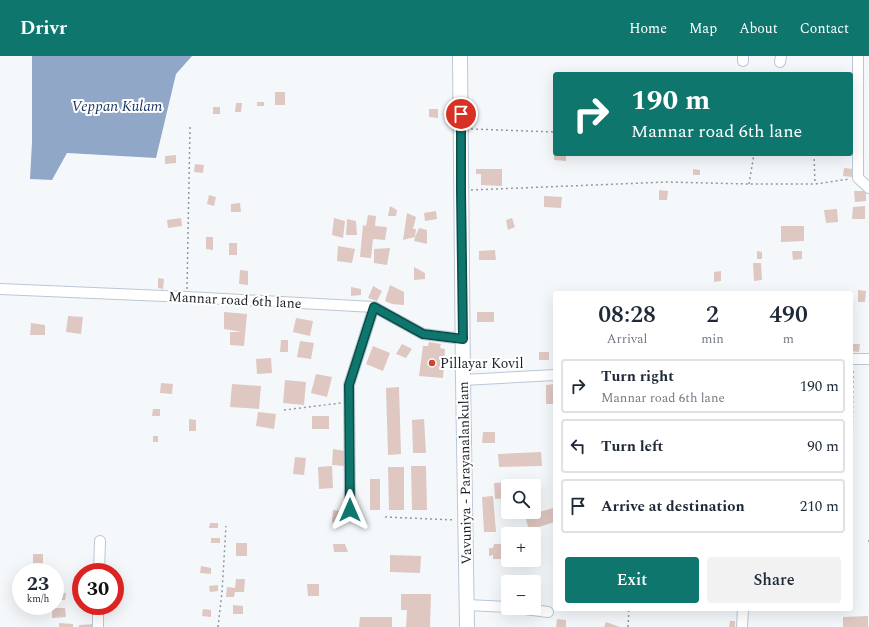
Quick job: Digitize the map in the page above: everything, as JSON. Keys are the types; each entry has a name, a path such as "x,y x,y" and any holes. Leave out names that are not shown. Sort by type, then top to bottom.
{"highway":[{"name":"Vavuniya - Parayanalankulam","path":"460,56 467,627"}],"street":[{"path":"858,56 858,178 869,188"},
{"name":"Mannar road 6th lane","path":"0,289 374,307 423,334 463,339"},
{"path":"350,510 349,385 374,307"},
{"path":"853,359 869,359"},
{"path":"463,380 553,375"},
{"path":"99,563 100,541"},
{"path":"467,605 501,607"},
{"path":"541,611 548,612"},
{"path":"742,627 743,611"},
{"path":"98,615 98,627"}],"path":[{"path":"187,297 190,127"},
{"path":"462,129 553,132"},
{"path":"748,184 754,156"},
{"path":"814,156 815,184"},
{"path":"461,190 667,182 815,184 858,178"},
{"path":"284,410 349,402"},
{"path":"385,517 456,520"},
{"path":"218,627 222,592 226,526"},
{"path":"628,627 629,611"}],"water":[{"name":"Veppan Kulam","path":"32,56 192,56 176,74 156,158 67,153 52,180 30,179 32,142"}],"building":[{"path":"275,92 285,92 285,105 275,105"},
{"path":"257,102 264,102 264,106 257,106"},
{"path":"236,103 242,103 241,112 235,112"},
{"path":"213,107 220,107 220,114 213,114"},
{"path":"429,109 438,109 438,118 429,117"},
{"path":"176,155 176,163 165,164 165,156"},
{"path":"554,156 566,156 566,161 554,160"},
{"path":"195,164 204,165 203,173 194,172"},
{"path":"844,168 853,169 852,177 843,176"},
{"path":"476,169 502,169 502,186 481,185 481,174 476,174"},
{"path":"693,169 700,170 700,175 693,175"},
{"path":"659,190 668,191 667,200 659,200"},
{"path":"854,191 866,191 866,201 855,202"},
{"path":"209,195 216,197 214,206 207,204"},
{"path":"544,196 562,197 561,208 544,207"},
{"path":"240,203 241,212 231,212 231,204"},
{"path":"390,206 397,210 396,216 388,216"},
{"path":"865,206 865,219 852,219 853,207"},
{"path":"837,209 838,222 826,223 824,210"},
{"path":"436,211 437,219 425,221 424,213"},
{"path":"407,213 416,217 413,229 416,229 415,237 403,240"},
{"path":"368,215 376,216 375,226 387,227 385,240 373,239 371,258 360,257 363,225 366,226"},
{"path":"181,218 182,226 168,228 167,220"},
{"path":"334,218 345,221 343,238 332,235"},
{"path":"512,218 515,227 508,230 506,220"},
{"path":"347,219 356,221 357,235 346,235"},
{"path":"781,226 804,226 804,241 781,242"},
{"path":"419,228 427,230 427,244 414,241"},
{"path":"206,237 213,237 213,250 206,249"},
{"path":"229,243 237,243 237,255 229,255"},
{"path":"338,246 355,249 352,263 337,261"},
{"path":"390,248 387,265 374,263 374,249"},
{"path":"495,250 496,260 479,260 479,251"},
{"path":"757,251 762,252 762,259 757,259"},
{"path":"792,251 802,251 802,259 793,260"},
{"path":"753,263 761,263 762,280 754,281"},
{"path":"414,267 425,273 425,279 414,280"},
{"path":"240,270 248,271 248,285 239,284"},
{"path":"721,271 721,281 714,282 714,272"},
{"path":"158,278 164,279 163,289 158,288"},
{"path":"390,285 404,292 404,305 392,304 385,301"},
{"path":"373,286 382,291 377,301 368,298"},
{"path":"351,287 361,289 361,295 351,296"},
{"path":"858,290 866,291 865,302 858,302"},
{"path":"224,312 247,314 244,346 230,345 230,332 242,332 224,329"},
{"path":"477,312 494,312 494,322 477,322"},
{"path":"68,316 83,317 81,334 66,332"},
{"path":"296,318 313,321 310,336 293,332"},
{"path":"31,323 45,325 45,335 30,335"},
{"path":"281,340 288,340 288,352 280,352"},
{"path":"300,341 314,343 311,359 297,357"},
{"name":"Pillayar Kovil","path":"429,342 441,344 440,348 445,349 443,378 419,376 423,346 428,346"},
{"path":"402,344 412,349 406,358 396,354"},
{"path":"853,344 860,344 859,352 853,351"},
{"path":"373,346 390,353 383,371 366,364"},
{"path":"539,352 549,352 549,360 539,360"},
{"path":"271,358 272,373 257,374 256,359"},
{"path":"316,374 332,377 327,397 311,393"},
{"path":"285,380 306,382 304,405 283,403"},
{"path":"161,383 173,384 172,394 160,393"},
{"path":"232,384 261,386 259,409 230,407"},
{"path":"553,384 553,404 546,404 546,385"},
{"path":"399,387 401,454 388,455 386,388"},
{"path":"153,409 160,409 160,416 152,416"},
{"path":"258,412 276,414 274,429 256,426"},
{"path":"312,416 329,416 329,429 312,429"},
{"path":"189,419 196,420 196,431 189,431"},
{"path":"424,419 426,453 413,453 412,420"},
{"path":"483,432 495,432 495,443 482,443"},
{"path":"153,436 158,436 158,442 153,442"},
{"path":"333,449 345,451 344,466 332,465"},
{"path":"541,452 542,466 499,467 498,454"},
{"path":"295,457 306,458 304,475 293,474"},
{"path":"332,466 333,488 319,489 318,467"},
{"path":"411,466 426,466 427,510 412,510"},
{"path":"388,467 404,467 404,510 389,510"},
{"path":"370,479 380,479 380,510 370,510"},
{"path":"501,482 501,499 495,499 494,483"},
{"path":"493,496 496,532 484,532 482,497"},
{"path":"553,508 553,523 539,527 528,527 526,519 541,519 541,511"},
{"path":"333,510 340,511 339,523 332,522"},
{"path":"210,523 218,523 218,528 209,528"},
{"path":"211,538 220,538 220,543 211,543"},
{"path":"236,543 247,543 247,556 236,556"},
{"path":"333,544 345,544 348,552 334,552"},
{"path":"494,544 501,544 501,559 493,559 493,555 489,556 489,548 493,548"},
{"path":"33,554 43,554 43,563 33,563"},
{"path":"390,555 421,556 420,573 390,572"},
{"path":"201,566 211,568 211,574 200,573"},
{"path":"236,579 245,579 244,592 235,592 234,597 226,597 227,587 235,588"},
{"path":"307,584 319,584 319,596 308,596"},
{"path":"218,585 218,591 210,592 209,586"},
{"path":"64,593 66,593 64,600"},
{"path":"401,594 431,594 430,627 406,627 407,610 401,610"},
{"path":"233,605 243,606 243,614 233,614"},
{"path":"65,608 66,617 52,618 52,615 64,615"},
{"path":"203,609 211,610 211,617 202,616"},
{"path":"868,616 868,627 843,627 843,617"},
{"path":"360,617 392,617 392,627 359,627"},
{"path":"557,619 566,620 566,627 556,627"},
{"path":"730,621 735,621 735,627 729,627"},
{"path":"606,622 620,627 604,627"},
{"path":"59,623 73,624 73,627 59,627"},
{"path":"95,624 95,627 79,627 79,625"}],"place":[{"name":"Pillayar Kovil","path":"432,363"}],"route":[{"path":"350,510 349,385 374,307 423,334 463,339 461,114"}]}
